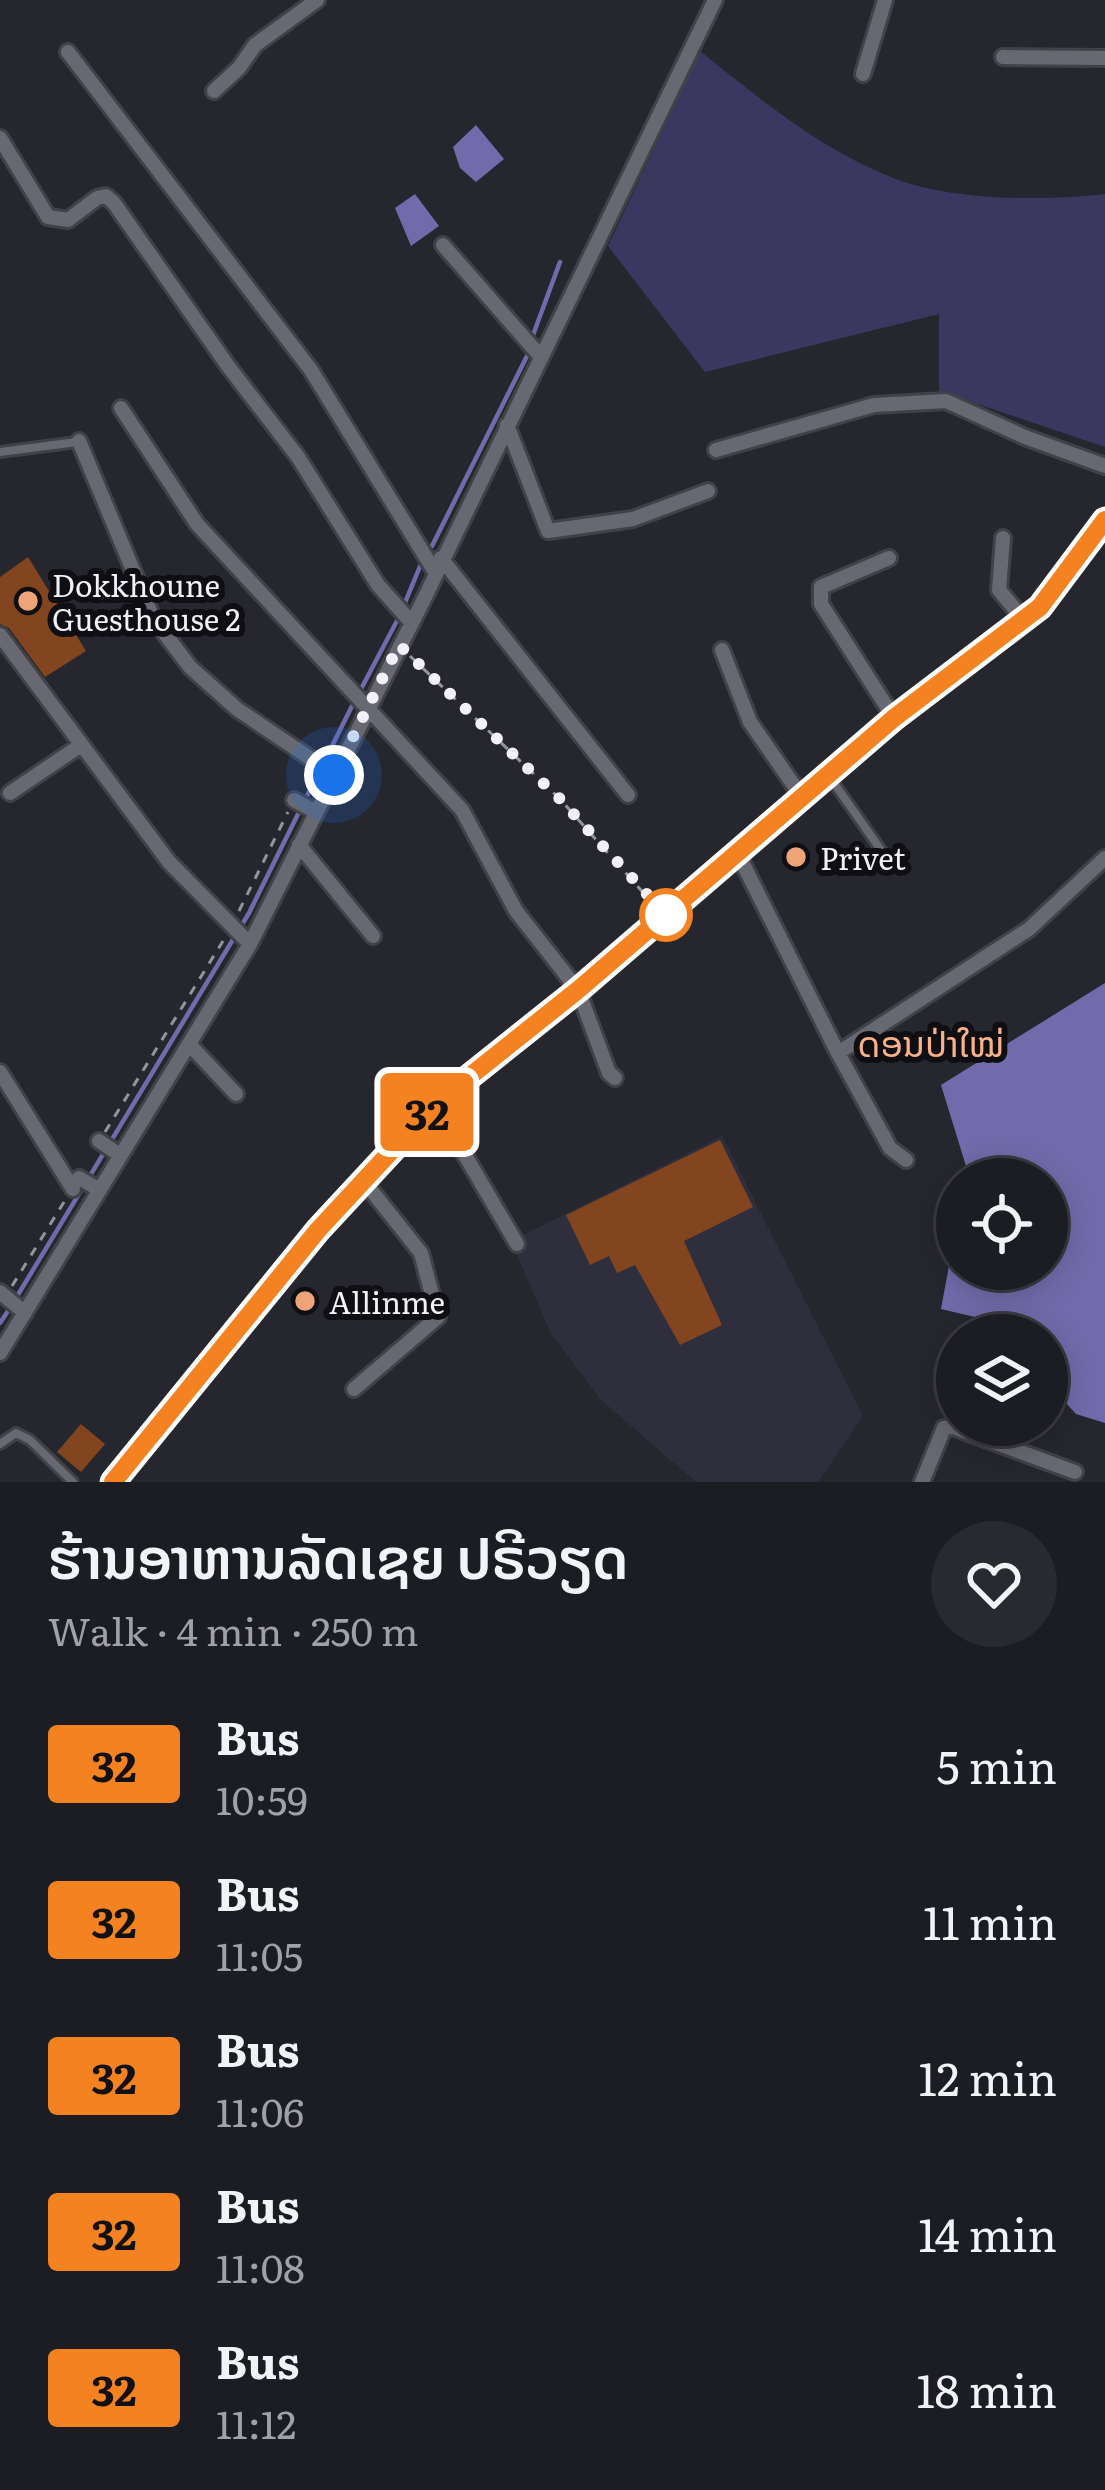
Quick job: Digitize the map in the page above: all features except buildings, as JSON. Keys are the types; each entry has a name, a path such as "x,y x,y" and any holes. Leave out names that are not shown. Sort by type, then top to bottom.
{"street":[{"path":"214,91 266,36 316,0"},
{"path":"0,1353 11,1302 109,1147 189,1044 240,935 298,845 304,805 369,708 408,619 715,0"},
{"path":"862,74 885,0"},
{"path":"68,52 311,370 438,565 628,794"},
{"path":"1003,57 1105,58"},
{"path":"0,138 48,218 68,220 97,198 106,196 114,203 227,366 298,457 378,585 408,619"},
{"path":"442,245 541,357"},
{"path":"716,450 874,405 946,401 1105,466"},
{"path":"121,408 197,524 462,809 516,911 578,990 609,1073 616,1078"},
{"path":"507,425 548,531 633,519 708,490"},
{"path":"79,441 153,619 190,667 222,695 327,770"},
{"path":"112,1482 363,1180 435,1104 578,990 894,718 1040,607 1105,520"},
{"path":"1003,538 999,590 1024,620"},
{"path":"889,558 821,587 819,593 820,604 894,718"},
{"path":"0,635 169,862 240,935"},
{"path":"722,650 750,722 802,797"},
{"path":"10,793 81,745"},
{"path":"298,845 373,936"},
{"path":"737,852 890,1148 906,1160"},
{"path":"838,1053 1029,929 1105,857"},
{"path":"189,1044 236,1094"},
{"path":"0,1072 86,1185"},
{"path":"435,1104 517,1244"},
{"path":"354,1389 438,1317 422,1253 363,1180"},
{"path":"922,1482 944,1428 953,1427 1075,1472"}],"lane":[{"path":"0,452 79,441"},
{"path":"828,775 883,853"},
{"path":"0,1444 16,1433 30,1440 73,1482"}],"path":[{"path":"399,645 559,798 664,917"},
{"path":"109,1147 240,935 304,805"},
{"path":"11,1302 86,1185"}],"shaded area":[{"path":"700,51 816,138 893,178 942,191 998,197 1105,194 1105,447 939,391 939,314 705,372 608,246"},
{"path":"476,125 504,159 476,182 460,168 453,147"},
{"path":"415,194 439,226 411,246 395,208"},
{"path":"1105,983 1105,1423 1076,1414 1068,1405 1068,1314 962,1314 941,1309 944,1290 1068,1290 1068,1158 964,1158 941,1085"},
{"path":"722,1136 863,1416 818,1482 696,1482 601,1400 550,1332 511,1241"}],"waterway":[{"path":"533,335 560,262"},
{"path":"432,546 527,356"},
{"path":"361,689 421,564"},
{"path":"305,800 355,700"},
{"path":"16,1298 249,913 300,810"},
{"path":"0,1323 10,1308"}],"bus line":[{"name":"32","path":"113,1482 318,1230 435,1104 578,990 894,718 1040,607 1105,520"}],"place":[{"name":"Dokkhoune Guesthouse 2","path":"28,601"},
{"name":"Privet","path":"796,857"},
{"name":"Allinme","path":"305,1301"}],"district":[{"name":"ດອນປ່າໃໝ່","path":"931,1041"}],"route":[{"path":"334,775 399,645 559,798 666,915"}]}
